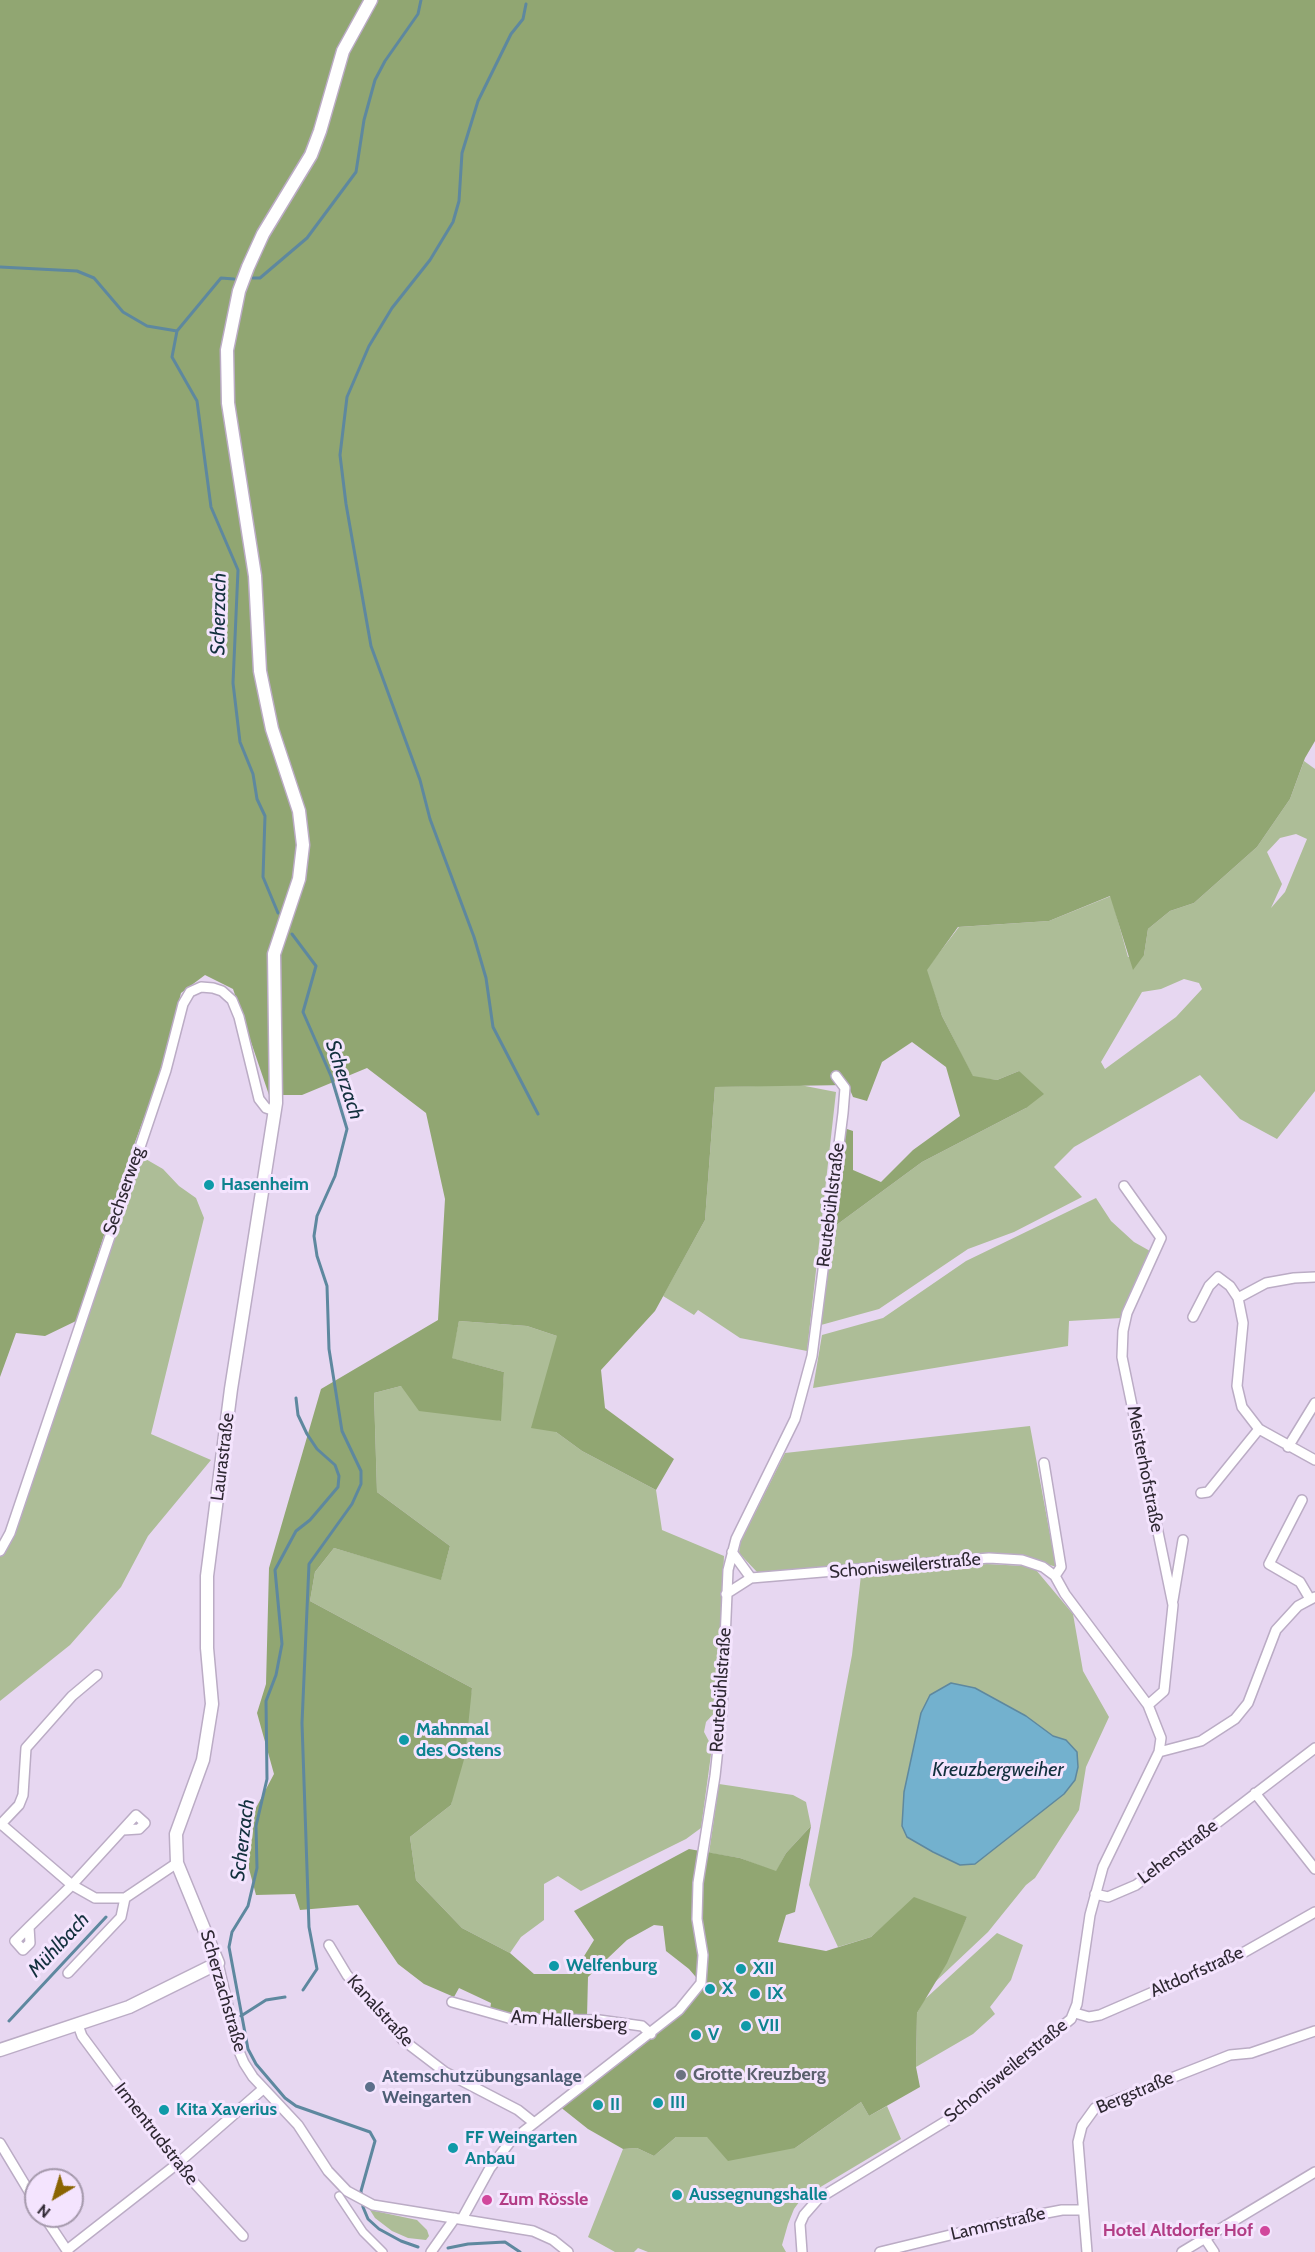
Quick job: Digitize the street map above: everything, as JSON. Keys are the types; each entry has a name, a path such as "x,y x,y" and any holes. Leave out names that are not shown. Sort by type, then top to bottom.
{"street":[{"name":"Laurastraße","path":"177,1863 176,1834 203,1760 212,1704 207,1648 207,1576 236,1358 275,1112 274,954 299,879 303,845 299,811 272,729 260,671 255,576 228,403 227,350 231,322 245,275 263,234 311,155 343,51 371,0"},
{"name":"Sechserweg","path":"0,1551 14,1522 166,1070 183,1004 190,992 201,987 213,988 222,991 232,1000 239,1017 259,1099 266,1108 275,1112"},
{"name":"Reutebühlstraße","path":"459,2218 498,2156 533,2122 651,2034 688,2002 701,1983 703,1974 696,1918 698,1883 715,1776 722,1711 726,1594 732,1552 795,1419 810,1365 843,1113 845,1088 836,1076"},
{"name":"Meisterhofstraße","path":"1124,1186 1161,1238 1127,1313 1123,1332 1122,1357 1173,1605"},
{"path":"1193,1317 1209,1286 1218,1277 1230,1286 1238,1298 1243,1323 1237,1386 1242,1407 1260,1429 1288,1447 1315,1460"},
{"path":"1238,1298 1266,1283 1315,1277"},
{"path":"1288,1447 1315,1403"},
{"path":"1201,1493 1208,1492 1260,1429"},
{"path":"1044,1463 1061,1567 1055,1576 1065,1594 1148,1705 1161,1738 1159,1752 1201,1741 1235,1719 1248,1703 1276,1630 1298,1606 1313,1598 1300,1582 1269,1564 1302,1500"},
{"name":"Meisterhofstraße","path":"1148,1705 1164,1691 1173,1605 1184,1540"},
{"path":"732,1552 750,1578"},
{"name":"Schonisweilerstraße","path":"726,1594 750,1578 989,1558 1023,1560 1043,1567 1055,1576"},
{"path":"97,1675 72,1696 26,1748 23,1795 19,1805 0,1825 72,1886 95,1898 125,1898 177,1863"},
{"name":"Lehenstraße","path":"1095,1894 1108,1897 1136,1885 1315,1748"},
{"name":"Schonisweilerstraße","path":"802,2252 800,2224 804,2215 818,2199 946,2121 1048,2040 1075,2013 1095,1894 1103,1867 1159,1752"},
{"path":"1256,1793 1315,1869"},
{"path":"29,1928 72,1886 123,1830"},
{"name":"Scherzachstraße","path":"177,1863 218,1963 238,2049 253,2077 298,2125 337,2182 356,2197 373,2205 533,2232 553,2240 568,2252"},
{"path":"68,1973 121,1917 125,1898"},
{"name":"Altdorfstraße","path":"1075,2013 1089,2017 1100,2015 1241,1954 1315,1912"},
{"name":"Kanalstraße","path":"329,1945 347,1975 403,2040 445,2072 518,2109 533,2122"},
{"path":"0,2050 129,2007 218,1963"},
{"name":"Am Hallersberg","path":"452,2002 512,2019 599,2020 642,2026 651,2034"},
{"name":"Irmentrudstraße","path":"78,2025 82,2036 177,2164 243,2236"},
{"name":"Bergstraße","path":"1087,2252 1078,2142 1082,2126 1095,2108 1230,2055 1251,2053 1315,2031"},
{"path":"52,2228 67,2251 177,2164 263,2089"},
{"path":"0,2143 24,2183"},
{"path":"1182,2252 1315,2172"},
{"path":"339,2196 363,2232 383,2252"},
{"name":"Lammstraße","path":"880,2252 1020,2218 1062,2210 1082,2210"},
{"path":"435,2251 459,2218"},
{"path":"1204,2237 1214,2252"}],"green space":[{"path":"0,0 1315,0 1315,741 1305,758 1290,799 1257,847 1194,903 1170,911 1148,929 1144,955 1133,970 1110,896 1049,921 958,927 927,970 942,1016 973,1076 997,1080 1019,1071 1044,1094 1026,1108 922,1162 831,1229 844,1128 853,1131 853,1170 881,1182 913,1150 960,1116 946,1067 912,1042 882,1062 867,1101 853,1097 848,1085 715,1087 705,1220 655,1311 601,1370 605,1408 674,1459 656,1490 582,1451 556,1432 531,1428 557,1336 527,1326 459,1321 452,1358 504,1372 501,1421 419,1411 401,1386 374,1393 377,1492 450,1546 441,1580 334,1548 315,1572 310,1601 472,1688 465,1756 451,1805 410,1837 416,1880 462,1928 510,1953 534,1974 573,1974 594,1940 574,1911 689,1849 740,1858 776,1871 786,1853 811,1826 795,1912 786,1915 778,1942 826,1951 871,1937 914,1897 967,1917 947,1963 917,2013 916,2067 920,2087 869,2116 861,2102 795,2148 728,2161 707,2137 676,2137 654,2156 637,2148 623,2149 588,2129 559,2106 651,2034 701,1983 689,1969 666,1951 663,1926 654,1925 627,1940 588,1977 587,2017 534,2016 490,2010 491,2003 459,1988 454,1997 424,1984 398,1964 358,1905 300,1910 295,1894 256,1895 248,1865 249,1821 274,1774 257,1713 266,1684 269,1568 321,1389 438,1320 445,1199 426,1113 367,1068 302,1095 269,1095 233,989 205,975 181,993 162,1069 131,1153 76,1321 45,1336 16,1333 0,1377"},
{"path":"1304,761 1315,769 1315,1091 1277,1139 1240,1119 1200,1075 1074,1147 1054,1167 1082,1197 1014,1232 968,1249 879,1309 821,1325 831,1229 922,1162 1026,1108 1019,1071 997,1080 973,1077 942,1016 926,970 959,927 1049,921 1111,896 1128,957 1144,955 1148,929 1170,911 1194,903 1257,847 1290,799","holes":["1296,834 1307,839 1285,892 1271,908 1282,884 1267,852 1280,838","1184,979 1199,983 1202,989 1176,1017 1105,1069 1101,1062 1142,992 1161,989"]},
{"path":"800,1085 836,1092 807,1351 740,1338 698,1310 694,1315 663,1296 705,1220 715,1087"},
{"path":"137,1154 163,1169 179,1186 196,1198 204,1218 151,1434 211,1460 148,1536 121,1587 70,1645 0,1701 0,1551"},
{"path":"1096,1198 1111,1221 1134,1242 1150,1251 1145,1274 1121,1318 1069,1321 1068,1346 813,1388 822,1335 883,1318 966,1261"},
{"path":"459,1321 527,1326 557,1336 556,1432 582,1451 656,1490 662,1530 724,1556 717,1710 706,1722 704,1732 712,1747 701,1828 686,1839 581,1891 558,1876 544,1884 544,1920 521,1937 510,1953 462,1928 416,1880 410,1837 451,1805 472,1688 310,1601 315,1572 334,1548 441,1579 450,1546 377,1492 374,1393 401,1386 500,1421 504,1372 451,1358"},
{"path":"1030,1426 1056,1567 1032,1559 1000,1555 757,1572 739,1553 740,1543 785,1453"},
{"path":"987,1564 1025,1566 1036,1570 1073,1614 1083,1671 1109,1717 1086,1767 1079,1810 1035,1878 1026,1885 988,1932 935,1982 967,1917 888,1922 871,1937 838,1947 809,1885 852,1655 861,1575"},
{"path":"719,1784 793,1795 806,1802 811,1826 786,1853 776,1872 740,1858 709,1853"},
{"path":"997,1933 1023,1945 1011,1980 990,2007 995,2014 973,2034 916,2067 917,2013 924,2000"},
{"path":"861,2102 869,2116 887,2106 901,2139 802,2198 794,2209 788,2224 782,2245 786,2252 648,2252 638,2248 634,2252 615,2252 588,2237 623,2149 637,2148 654,2156 676,2137 707,2137 795,2148"},
{"path":"370,2210 417,2220 427,2230 429,2236 426,2240 408,2238 392,2231 375,2218"}],"water":[{"name":"Kreuzbergweiher","path":"951,1683 975,1688 1026,1716 1053,1736 1066,1740 1077,1752 1078,1767 1075,1780 1064,1794 975,1864 960,1865 933,1852 907,1837 902,1826 904,1792 921,1713 930,1695"}],"waterway":[{"name":"Scherzach","path":"253,278 260,278 307,238 356,172 364,120 375,80 385,61 418,14 421,0"},
{"path":"526,4 523,19 511,34 478,101 462,153 459,201 453,222 430,260 392,308 369,346 347,397 340,455 346,504 371,646 420,780 430,819 474,937 486,978 493,1027 538,1114"},
{"path":"0,267 77,271 94,278 123,312 147,326 177,331"},
{"name":"Scherzach","path":"234,279 221,278 177,331 172,357 197,401 211,507 238,570 233,683 240,742 253,774 257,799 265,816 263,877 278,913"},
{"path":"292,934 316,966 303,1012 331,1076 347,1129 335,1176 317,1216 314,1236 317,1256 327,1286 329,1349 342,1431 361,1471 361,1484 352,1504 309,1564 302,1723 309,1927 317,1969 303,1990"},
{"name":"Scherzach","path":"296,1398 298,1415 307,1434 317,1449 335,1465 339,1476 338,1487 310,1520 296,1531 275,1570 282,1644 276,1675 266,1701 267,1779 256,1826 257,1868 248,1906 232,1932 229,1947 248,2049 256,2064 285,2098 296,2106 370,2132 375,2141 361,2191 363,2207 368,2219 379,2229 418,2247"},
{"name":"Mühlbach","path":"9,2021 106,1917"},
{"path":"241,2016 266,2000 285,1997"},
{"name":"Scherzach","path":"448,2248 468,2244 505,2242 520,2252"}],"place":[{"name":"Hasenheim","path":"209,1185"},
{"name":"Mahnmal des Ostens","path":"404,1740"},
{"name":"Welfenburg","path":"554,1966"},
{"name":"XII","path":"741,1969"},
{"name":"X","path":"710,1989"},
{"name":"IX","path":"755,1994"},
{"name":"VII","path":"746,2026"},
{"name":"V","path":"696,2035"},
{"name":"Grotte Kreuzberg","path":"681,2075"},
{"name":"Atemschutzübungsanlage Weingarten","path":"370,2087"},
{"name":"III","path":"658,2103"},
{"name":"II","path":"598,2105"},
{"name":"Kita Xaverius","path":"164,2110"},
{"name":"FF Weingarten Anbau","path":"453,2148"},
{"name":"Aussegnungshalle","path":"677,2195"},
{"name":"Zum Rössle","path":"487,2200"},
{"name":"Hotel Altdorfer Hof","path":"1265,2231"}]}
